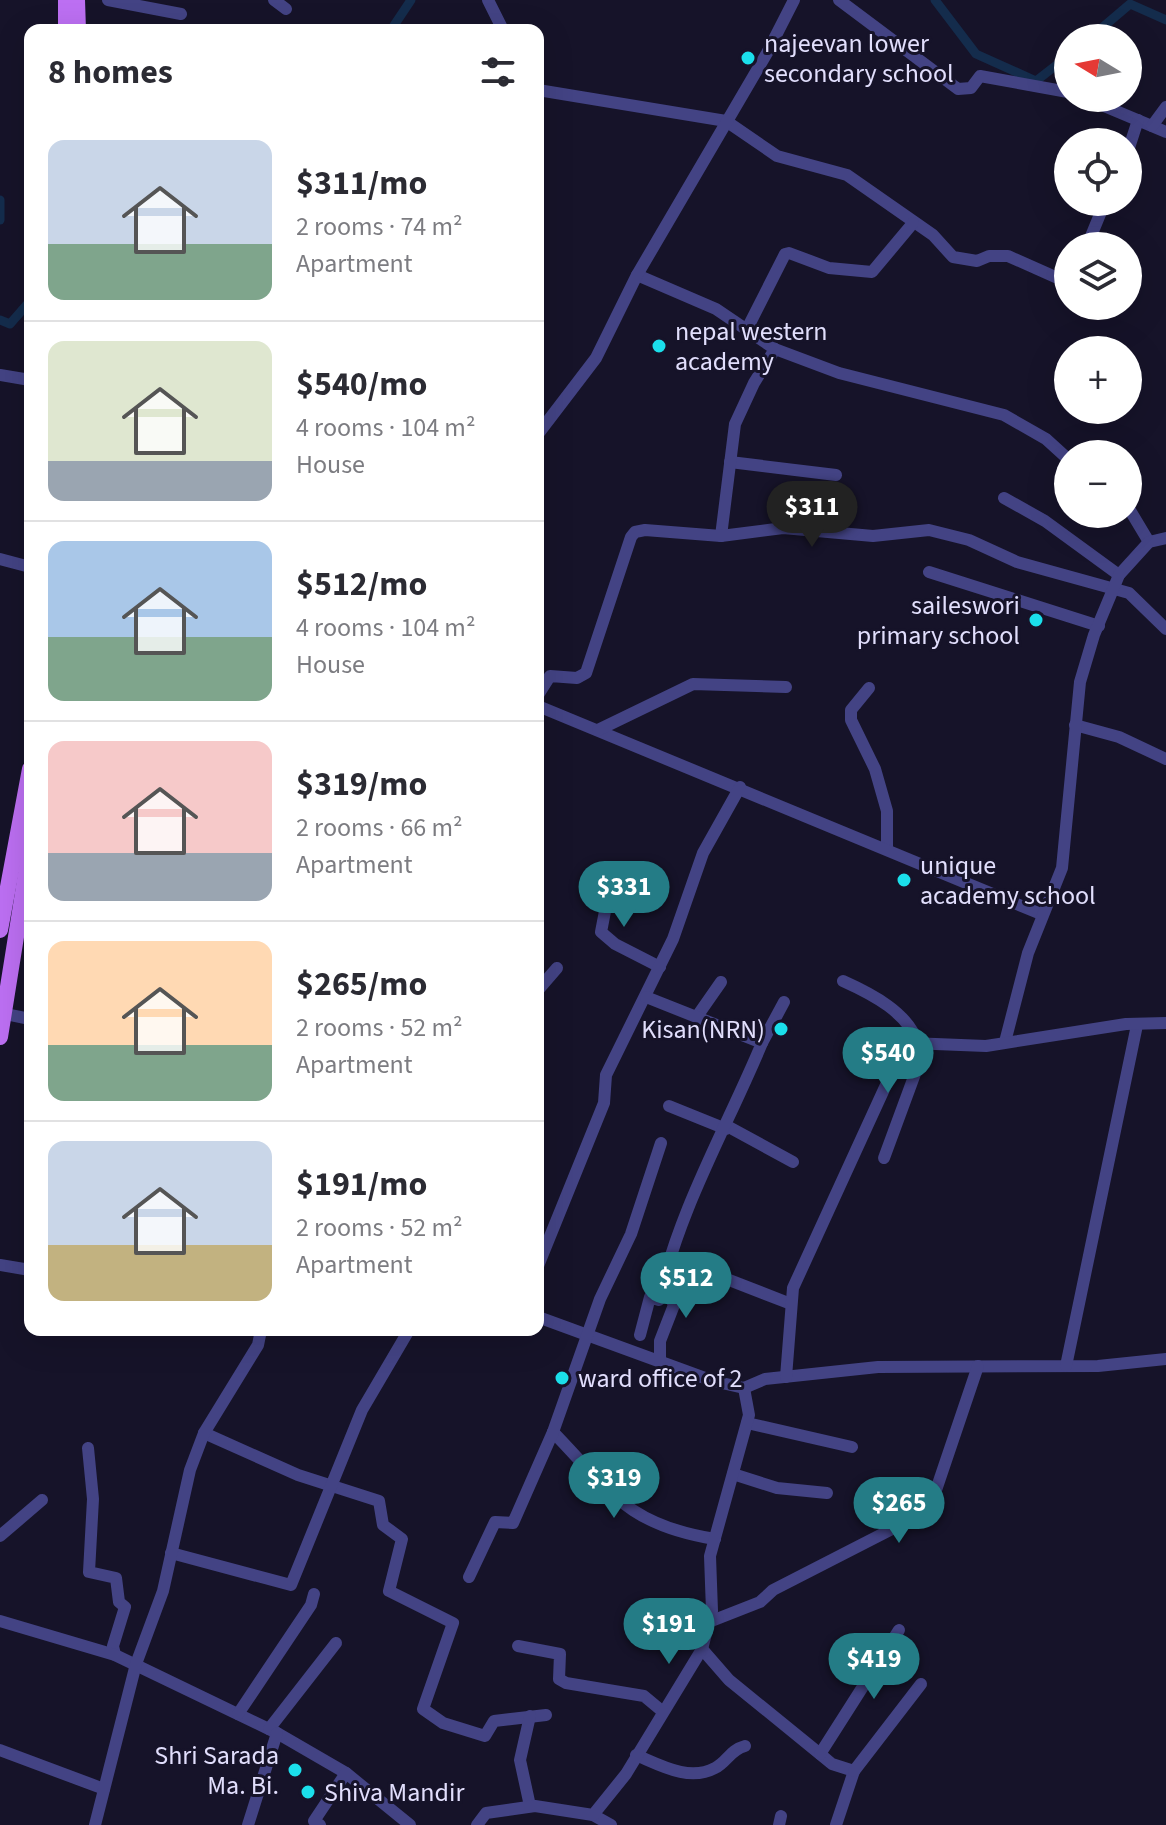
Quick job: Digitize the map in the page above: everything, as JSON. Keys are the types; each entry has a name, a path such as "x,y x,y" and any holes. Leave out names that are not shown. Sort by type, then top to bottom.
{"main road":[{"path":"66,0 66,24"},
{"path":"77,0 78,24"},
{"path":"0,930 24,803"},
{"path":"0,1037 12,872"}],"street":[{"path":"108,0 181,14"},
{"path":"274,0 286,9"},
{"path":"488,0 500,24"},
{"path":"544,426 596,358 637,275 794,0"},
{"path":"839,0 958,89 971,88 980,76 1054,89"},
{"path":"544,91 726,121 777,156 847,175 933,235 953,257 964,261 1008,256 1054,276"},
{"path":"1152,126 1166,107"},
{"path":"1119,112 1166,132"},
{"path":"1135,128 1138,120"},
{"path":"747,329 785,254 829,268 872,272 913,223"},
{"path":"637,275 716,309 775,349 839,373 1004,415 1054,446"},
{"path":"721,536 735,424 754,383 775,349"},
{"path":"0,375 24,379"},
{"path":"730,462 836,475"},
{"path":"1004,498 1045,521 1119,575"},
{"path":"544,693 550,676 577,678 586,673 635,532 721,536 783,528 873,536 929,530 969,540 1017,562 1129,593 1166,629"},
{"path":"1141,528 1149,542"},
{"path":"1005,1042 1041,914 1062,868 1080,682 1119,575 1149,542 1166,538"},
{"path":"0,559 24,565"},
{"path":"929,572 1099,626"},
{"path":"598,730 693,684 786,687"},
{"path":"869,688 851,710 851,720 875,769 887,811 887,849"},
{"path":"544,709 740,787 1041,914"},
{"path":"1075,725 1119,737 1166,759"},
{"path":"544,1251 604,1103 606,1075 660,967 703,853 740,787"},
{"path":"611,880 601,932 615,944 660,967"},
{"path":"544,980 557,968"},
{"path":"843,981 903,1016 922,1044 884,1158"},
{"path":"698,1015 721,982"},
{"path":"646,997 698,1015 762,1043"},
{"path":"640,1335 646,1306 650,1297 659,1300 670,1257 762,1043 784,1002"},
{"path":"2,1014 24,1018"},
{"path":"786,1377 793,1288 902,1050 910,1043 970,1046 1166,1023"},
{"path":"1066,1366 1137,1025"},
{"path":"669,1106 726,1128 793,1162"},
{"path":"469,1577 495,1522 513,1523 553,1432 600,1299 631,1234 661,1143"},
{"path":"670,1257 791,1304"},
{"path":"0,1265 24,1269"},
{"path":"660,1362 663,1330 674,1305 664,1282"},
{"path":"544,1319 587,1337 744,1388 765,1379 878,1367 1066,1366 1166,1359"},
{"path":"95,1825 136,1664 155,1616 190,1470 204,1433 258,1345 260,1336"},
{"path":"171,1553 291,1585 362,1410 405,1336"},
{"path":"709,1622 760,1602 773,1590 896,1527 934,1496 978,1366"},
{"path":"593,1815 626,1774 702,1649 709,1622 710,1556 747,1423 744,1388"},
{"path":"747,1423 852,1447"},
{"path":"553,1432 620,1503 674,1533 715,1539"},
{"path":"204,1433 298,1475 379,1501 383,1525 402,1539 389,1591 453,1623 423,1709 443,1723 485,1736 494,1721 546,1715"},
{"path":"88,1448 93,1499 89,1572 116,1578 119,1602 125,1607 113,1646 115,1655"},
{"path":"733,1474 777,1488 827,1493"},
{"path":"0,1536 42,1500"},
{"path":"238,1714 311,1605 314,1594"},
{"path":"0,1621 115,1655 273,1731 346,1773 410,1825"},
{"path":"820,1754 899,1630"},
{"path":"248,1825 273,1731 336,1643"},
{"path":"518,1646 560,1654 559,1679 566,1683 644,1696 662,1711"},
{"path":"702,1649 729,1680 832,1764 854,1771"},
{"path":"836,1825 854,1771 921,1684"},
{"path":"530,1716 520,1760 530,1806"},
{"path":"636,1755 688,1775 716,1768 734,1749 745,1746"},
{"path":"0,1750 104,1789"},
{"path":"320,1825 314,1821 346,1773"},
{"path":"477,1825 486,1813 530,1806 593,1815 611,1825"}],"waterway":[{"path":"395,24 411,0"},
{"path":"935,0 976,54 1036,81 1054,67"},
{"path":"1106,24 1130,4 1166,20"},
{"path":"0,200 0,220"},
{"path":"0,320 10,324 24,308"}],"place":[{"name":"najeevan lower secondary school","path":"748,58"},
{"name":"nepal western academy","path":"659,346"},
{"name":"saileswori primary school","path":"1036,620"},
{"name":"unique academy school","path":"904,880"},
{"name":"Kisan(NRN)","path":"781,1029"},
{"name":"ward office of 2","path":"562,1378"},
{"name":"Shri Sarada Ma. Bi.","path":"295,1770"},
{"name":"Shiva Mandir","path":"308,1792"}]}
